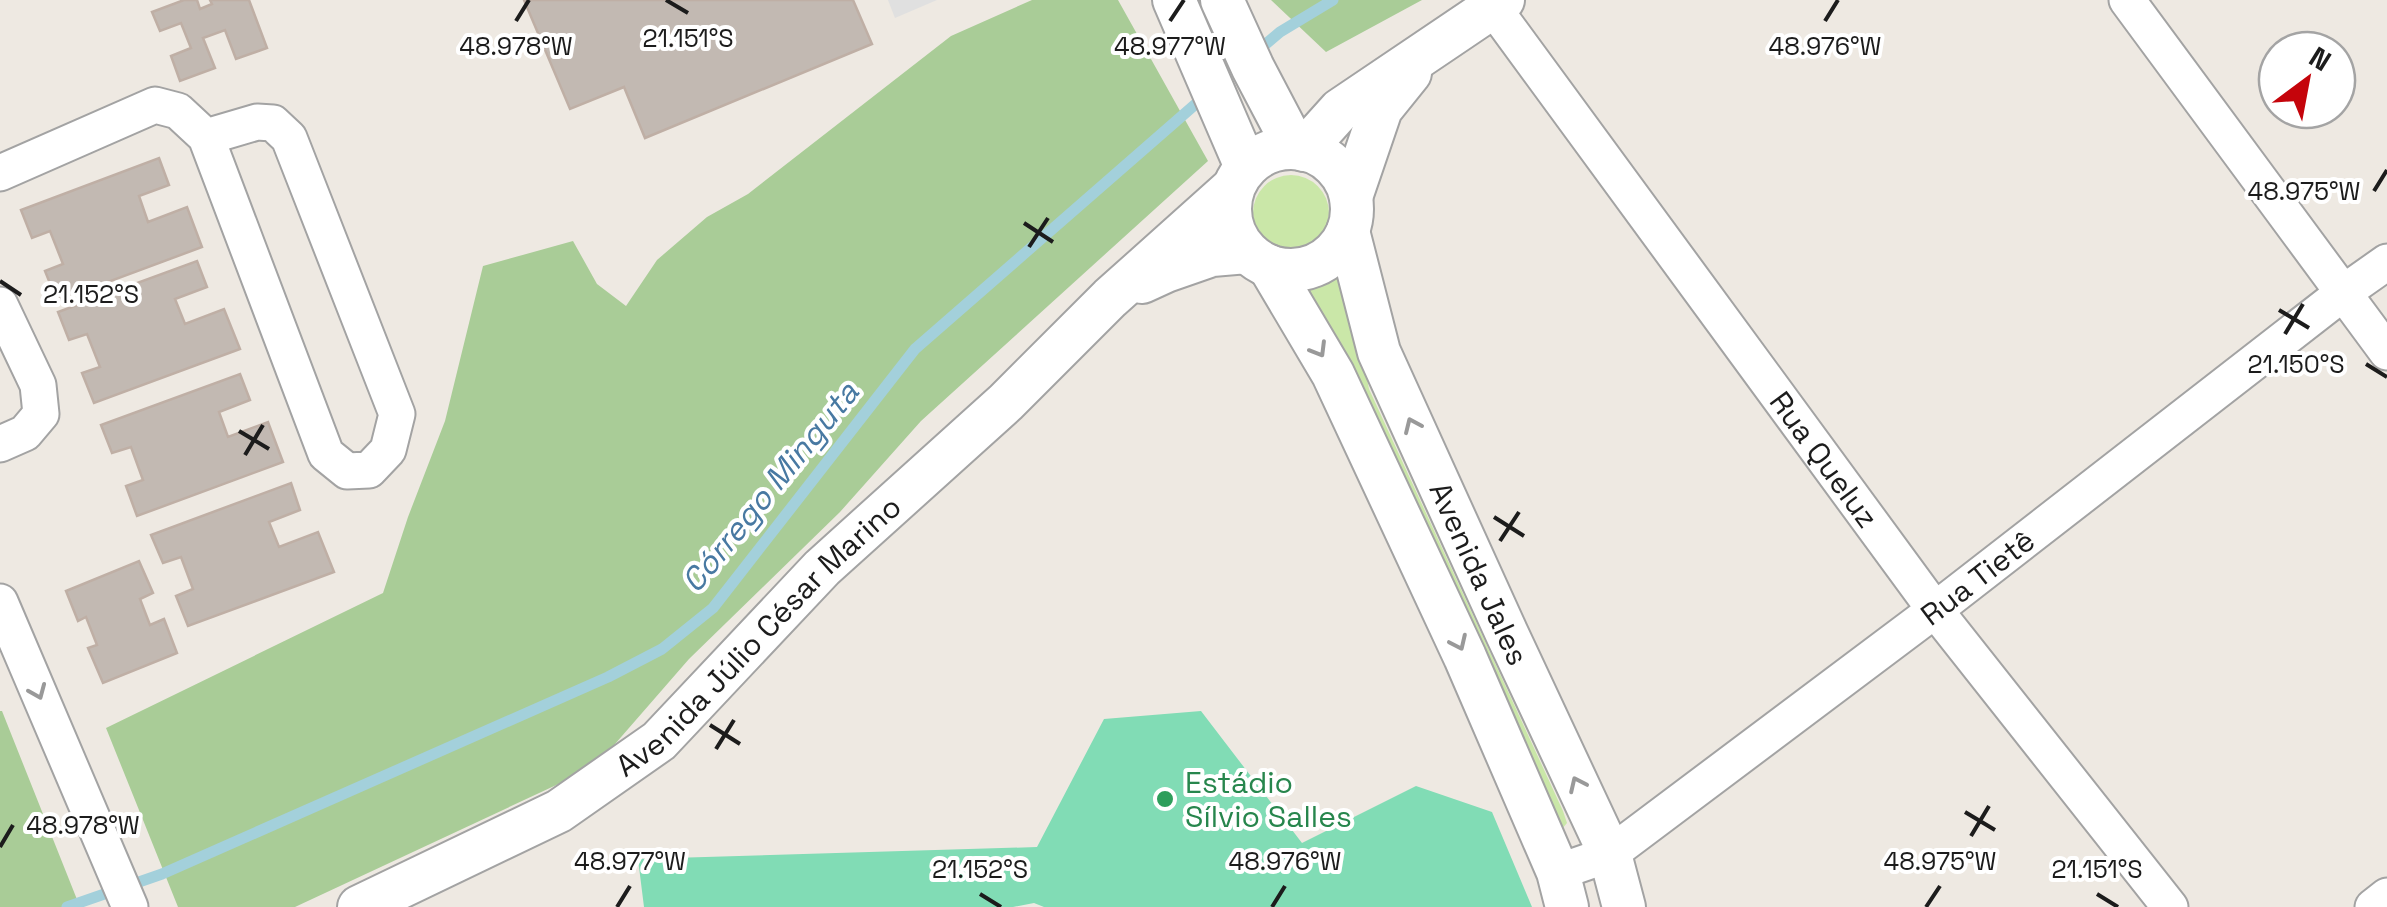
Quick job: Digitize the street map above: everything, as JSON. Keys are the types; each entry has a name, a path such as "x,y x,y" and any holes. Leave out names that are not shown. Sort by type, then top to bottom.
{"street":[{"path":"1174,0 1209,81 1240,177"},
{"path":"1222,0 1246,54 1299,149"},
{"path":"2127,0 2387,352"},
{"path":"1299,149 1340,110 1497,3"},
{"name":"Rua Queluz","path":"1497,3 1935,610 2170,907"},
{"path":"1350,214 1340,172 1317,154 1299,149 1260,156 1240,177 1230,204 1236,238 1258,259 1287,270 1306,269 1324,261 1338,248 1350,214 1381,109 1430,49"},
{"path":"0,173 155,104 178,110 206,138 326,454 347,471 369,470 388,450 398,414 289,138 273,124 257,122 206,138"},
{"name":"Avenida Júlio César Marino","path":"360,907 559,812 659,740 822,568 1006,402 1240,177"},
{"name":"Avenida Jales","path":"1350,214 1380,352 1610,854 1624,907"},
{"name":"Avenida Júlio César Marino","path":"1110,298 1166,271 1212,255 1258,259"},
{"name":"Avenida Jales","path":"1258,259 1341,391 1465,657 1562,889"},
{"name":"Rua Tietê","path":"1562,889 1935,610 2387,262"},
{"path":"0,305 38,386 41,414 25,433 0,444"},
{"path":"0,602 124,893"},
{"path":"2373,907 2387,896"}],"green space":[{"path":"1032,0 1118,0 1208,161 921,421 840,512 689,659 595,767 295,907 178,907 106,728 383,593 445,421 483,266 573,241 597,284 626,306 657,260 707,217 748,194 951,36"},
{"path":"1271,0 1422,0 1326,52"},
{"path":"1291,175 1318,186 1329,213 1318,240 1291,251 1264,240 1253,213 1264,186"},
{"path":"1345,270 1369,389 1563,811 1567,823 1561,830 1302,287"},
{"path":"2,711 80,907 0,907"},
{"name":"Estádio Sílvio Salles","path":"1201,711 1302,843 1416,786 1492,812 1532,907 1044,907 1034,903 1013,907 644,907 638,859 1037,847 1104,719"}],"shaded area":[{"path":"888,0 937,0 895,18"}],"building":[{"path":"184,0 197,0 200,9 212,4 210,0 249,0 267,48 236,59 225,30 203,38 215,68 180,81 171,56 191,48 181,23 160,31 152,12"},
{"path":"524,0 853,0 872,44 645,138 624,87 570,109"},
{"path":"159,158 169,185 139,196 148,222 187,207 202,247 57,301 45,271 63,264 50,231 32,238 21,210"},
{"path":"197,261 207,287 175,299 185,324 224,309 240,349 94,403 82,373 100,367 87,334 69,340 58,312"},
{"path":"240,374 250,400 219,412 228,437 268,422 283,462 137,516 126,486 143,480 131,447 112,453 101,425"},
{"path":"291,483 300,510 269,522 279,547 318,532 334,572 188,626 176,596 193,589 181,557 163,563 151,535"},
{"path":"139,561 153,593 140,599 150,625 164,619 177,653 103,683 88,648 97,645 86,617 78,621 66,591"}],"waterway":[{"name":"Córrego Minguta","path":"1254,54 1280,32 1333,0"},
{"name":"Córrego Minguta","path":"67,907 162,874 608,677 662,649 713,608 915,349 1206,95"}],"place":[{"name":"Estádio Sílvio Salles","path":"1165,799"}]}
